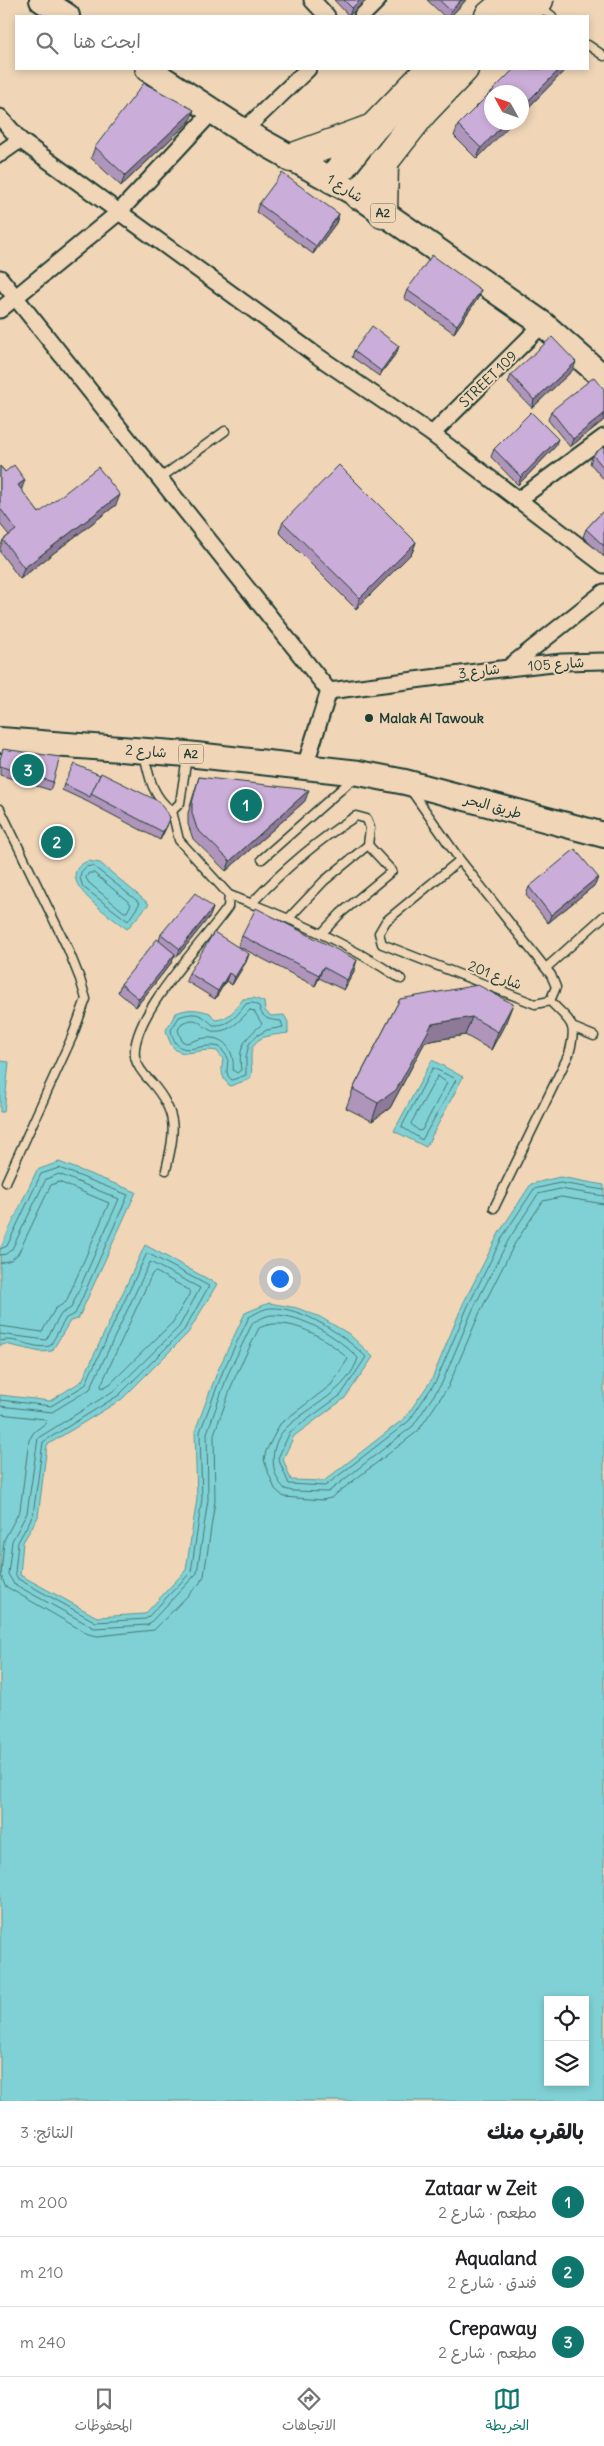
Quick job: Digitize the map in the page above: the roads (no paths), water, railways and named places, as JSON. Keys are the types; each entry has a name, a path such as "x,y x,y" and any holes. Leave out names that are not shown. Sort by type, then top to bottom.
{"highway":[{"path":"490,15 508,0"},
{"path":"332,179 403,94 429,70"},
{"path":"358,195 424,112 463,70"},
{"path":"403,94 424,112"},
{"path":"291,158 373,128"},
{"path":"383,214 384,160"}],"main road":[{"path":"44,0 66,15"},
{"name":"شارع 1","path":"150,70 243,131 358,195 542,324 604,378"},
{"name":"شارع 2","path":"0,740 188,754 370,775"},
{"name":"طريق البحر","path":"370,775 405,782 604,835"}],"street":[{"path":"312,0 326,15"},
{"path":"363,15 378,0"},
{"path":"243,131 307,70"},
{"path":"0,310 119,212 213,111"},
{"path":"0,117 20,140 313,353 432,434 604,565"},
{"path":"0,154 20,140"},
{"path":"0,278 329,691 304,766"},
{"name":"STREET 109","path":"432,434 542,324"},
{"path":"518,500 604,437"},
{"name":"شارع 3","path":"329,691 508,668 604,592"},
{"name":"شارع 105","path":"508,668 562,662 604,661"}],"lane":[{"path":"589,46 604,56"},
{"path":"159,479 225,431"},
{"path":"144,751 153,790 161,803 172,811 179,840 229,895 322,933 401,979"},
{"path":"172,811 180,803 188,754"},
{"path":"262,859 370,775"},
{"path":"405,782 460,860 546,968 556,988 550,1001 570,1022 575,1034 569,1054 494,1208"},
{"path":"0,809 68,949 86,999 72,1037 6,1182"},
{"path":"252,904 272,882 300,857 356,816 367,819 370,828 368,845 324,881 289,918"},
{"path":"322,933 341,913 392,871 368,845"},
{"name":"شارع 201","path":"460,860 386,921 379,933 382,944 535,1004 550,1001"},
{"path":"166,1170 174,1135 172,1114 164,1097 137,1063 135,1048 138,1034 156,1001 228,907 229,895"},
{"path":"546,968 604,916"},
{"path":"572,1027 594,1036"}],"water":[{"path":"88,861 100,863 149,904 127,929 98,907 79,887 75,877 78,868"},
{"path":"254,998 264,1002 265,1011 271,1016 284,1015 288,1022 288,1033 263,1038 254,1045 250,1079 230,1086 223,1077 223,1059 217,1051 208,1050 186,1053 174,1049 166,1030 176,1013 185,1010 197,1010 210,1013 215,1020 224,1018 231,1013 243,999"},
{"path":"432,1060 463,1077 426,1147 394,1131"},
{"path":"0,1061 9,1062 4,1112 0,1112"},
{"path":"59,1162 136,1192 78,1319 70,1321 52,1351 41,1352 5,1344 0,1346 0,1248 37,1170"},
{"path":"560,1177 604,1185 604,2101 0,2101 0,1395 50,1401 82,1381 145,1245 217,1284 188,1333 122,1399 47,1445 38,1517 23,1542 20,1575 97,1617 145,1614 186,1570 197,1499 195,1431 218,1370 245,1313 269,1303 297,1308 320,1317 349,1334 373,1357 345,1398 294,1436 283,1459 291,1480 324,1481 405,1418 432,1379 463,1304 499,1233 531,1184"}],"place":[{"name":"Malak Al Tawouk","path":"369,718"},
{"name":"Crepaway","path":"28,770"},
{"name":"Zataar w Zeit","path":"246,805"},
{"name":"Aqualand","path":"57,842"}]}
